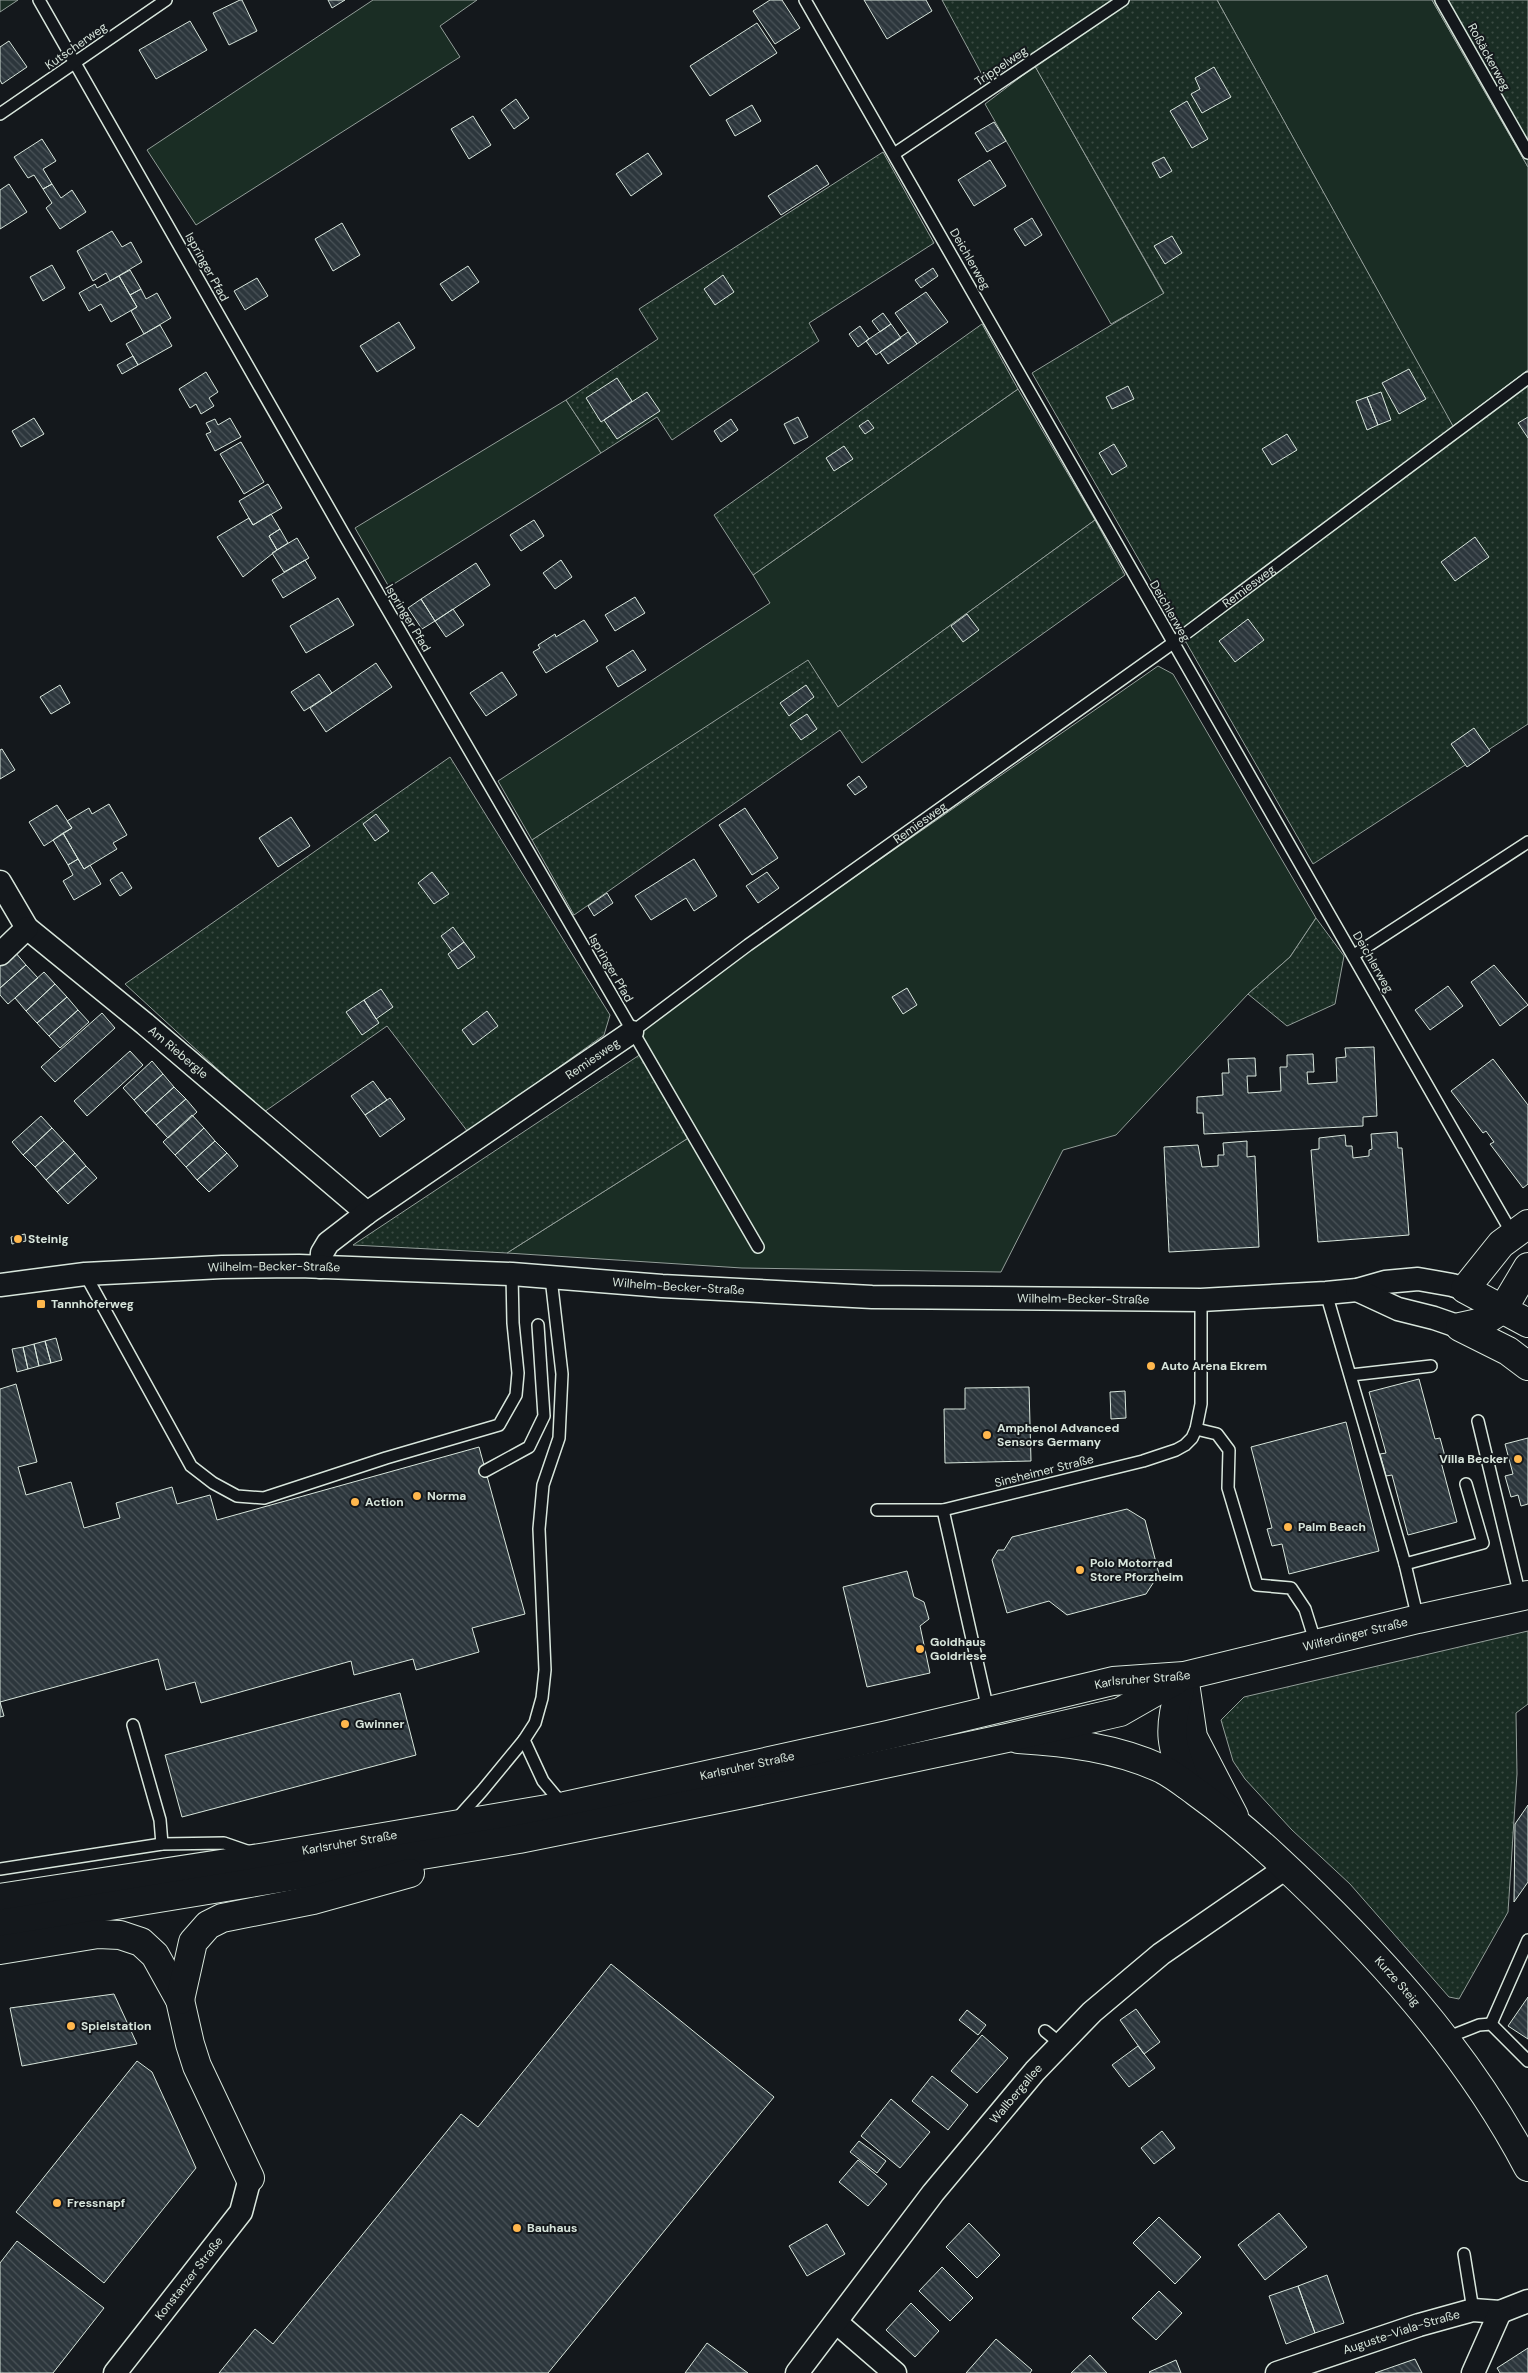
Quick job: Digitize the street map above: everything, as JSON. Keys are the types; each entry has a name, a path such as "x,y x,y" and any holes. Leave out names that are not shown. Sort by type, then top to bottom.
{"main road":[{"path":"1460,1328 1465,1289 1501,1244 1520,1229"},
{"path":"1460,1328 1483,1322 1503,1309 1528,1267"},
{"name":"Wilhelm-Becker-Straße","path":"1465,1289 1528,1324"},
{"path":"1460,1328 1508,1351 1528,1366"},
{"name":"Wilferdinger Straße","path":"1184,1676 1418,1619 1524,1596"},
{"path":"1184,1676 1174,1710 1171,1737 1176,1758 1187,1785"},
{"name":"Karlsruher Straße","path":"0,1898 266,1857 565,1806 794,1757 1113,1681 1184,1676"},
{"name":"Karlsruher Straße","path":"0,1924 519,1840 1007,1738 1120,1712 1184,1676"},
{"name":"Kurze Steig","path":"1184,1676 1193,1737 1236,1821"},
{"name":"Kurze Steig","path":"1007,1738 1061,1742 1125,1754 1163,1770 1236,1821 1332,1911 1382,1964 1446,2038 1474,2077 1528,2166"},
{"path":"180,2000 193,1942 208,1925 222,1918 313,1900 519,1840"},
{"path":"0,1950 98,1934 120,1935 135,1938 141,1942 155,1955 180,2000 197,2066 250,2178"}],"street":[{"name":"Am Riebergle","path":"0,882 27,928 145,1024 367,1213"},
{"path":"0,954 27,928"},
{"name":"Remiesweg","path":"321,1267 322,1253 328,1244 367,1213 632,1032"},
{"name":"Wilhelm-Becker-Straße","path":"0,1285 85,1274 222,1267 321,1267 512,1274 662,1286 872,1296 1201,1300 1357,1290 1385,1282 1418,1279 1465,1289"},
{"path":"1357,1290 1398,1309 1434,1318 1460,1328"},
{"name":"Wallbergallee","path":"797,2373 933,2193 1035,2071 1053,2038 1092,2012 1161,1954 1286,1868"},
{"name":"Konstanzer Straße","path":"115,2373 241,2212 250,2178"},
{"name":"Auguste-Viala-Straße","path":"1277,2373 1419,2325 1473,2310 1500,2312 1528,2301"},
{"path":"1473,2373 1500,2312"},
{"path":"836,2322 895,2373"}],"lane":[{"name":"Ispringer Pfad","path":"39,0 350,546 491,785 632,1032 758,1247"},
{"name":"Kutscherweg","path":"0,114 76,64 166,0"},
{"name":"Deichlerweg","path":"805,0 1354,955 1520,1229"},
{"name":"Trippelweg","path":"894,154 1123,0"},
{"name":"Roßäckerweg","path":"1441,0 1528,153"},
{"name":"Remiesweg","path":"632,1032 748,945 1173,643 1528,378"},
{"path":"1354,955 1528,842"},
{"path":"85,1274 191,1466 213,1483 237,1496 264,1498 386,1458 499,1425 516,1395 518,1373 513,1323 512,1274"},
{"path":"450,1827 524,1740 535,1723 542,1698 545,1670 539,1529 543,1485 559,1438 562,1374 551,1278"},
{"path":"1326,1293 1405,1564 1418,1619"},
{"path":"1201,1300 1200,1404 1196,1429 1217,1434 1229,1450 1228,1488 1257,1585 1291,1588 1305,1609 1316,1644"},
{"path":"485,1471 529,1447 544,1416 538,1325"},
{"path":"1350,1375 1431,1366"},
{"path":"1478,1421 1524,1596"},
{"name":"Sinsheimer Straße","path":"877,1510 943,1510 1143,1461 1176,1450 1192,1438 1196,1429"},
{"path":"1405,1564 1483,1543 1466,1484"},
{"path":"943,1510 988,1710"},
{"path":"133,1725 160,1820 162,1844"},
{"path":"524,1740 543,1781 565,1806"},
{"path":"0,1869 162,1844 224,1843 266,1857"},
{"path":"1491,2024 1528,1940"},
{"path":"1446,2038 1479,2025 1491,2024 1528,2061"},
{"path":"1464,2254 1473,2310"}],"green space":[{"path":"0,0 18,0 0,12"},
{"path":"373,0 477,0 440,26 460,57 196,225 147,150"},
{"path":"942,0 1217,0 1453,426 1528,370 1528,724 1313,864 1032,373 1164,293 1028,54 986,82"},
{"path":"1217,0 1432,0 1528,167 1528,370 1453,427"},
{"path":"1432,0 1528,0 1528,167"},
{"path":"1035,66 1164,294 1111,324 985,104"},
{"path":"883,152 934,243 809,323 819,341 672,440 657,417 601,453 566,400 658,339 639,309"},
{"path":"982,324 1018,389 753,575 714,515"},
{"path":"1018,389 1095,520 838,707 808,661 532,840 498,781 770,603 753,575"},
{"path":"566,400 601,453 389,587 355,528"},
{"path":"1095,520 1125,575 862,763 840,730 574,915 532,840 808,660 838,707"},
{"path":"1158,666 1173,674 1316,918 1290,957 1248,994 1116,1135 1063,1150 1001,1272 742,1268 507,1253 693,1135 632,1032"},
{"path":"450,757 610,1015 604,1035 468,1132 387,1026 264,1112 125,984"},
{"path":"1316,918 1344,956 1335,1004 1287,1026 1248,994 1290,957"},
{"path":"644,1052 693,1135 507,1253 353,1245"},
{"path":"1528,1631 1528,1704 1516,1713 1517,1774 1508,1912 1459,1999 1449,1997 1350,1884 1292,1830 1245,1779 1233,1761 1221,1720 1244,1697"}],"building":[{"path":"242,0 257,31 229,45 213,13"},
{"path":"328,0 345,0 332,8"},
{"path":"770,0 782,0 800,28 775,44 753,11"},
{"path":"864,0 926,0 932,11 887,39"},
{"path":"190,21 207,50 156,79 139,50"},
{"path":"757,23 777,53 710,96 690,66"},
{"path":"9,41 27,67 2,84 0,80 0,47"},
{"path":"1214,67 1231,97 1202,113 1191,94 1200,89 1195,78"},
{"path":"516,99 529,118 514,129 501,110"},
{"path":"1187,101 1208,139 1192,148 1170,111"},
{"path":"752,105 761,121 735,136 726,120"},
{"path":"473,116 491,145 469,159 451,129"},
{"path":"994,122 1006,141 987,152 975,133"},
{"path":"42,139 56,161 43,169 52,184 43,189 34,175 28,178 14,157"},
{"path":"648,153 662,174 631,196 616,174"},
{"path":"1164,157 1172,171 1160,178 1152,163"},
{"path":"990,160 1006,186 974,206 958,180"},
{"path":"817,165 829,184 781,215 768,196"},
{"path":"9,184 27,212 0,229 0,190"},
{"path":"52,184 61,198 72,190 86,212 60,229 46,208 52,203 43,189"},
{"path":"1032,218 1042,235 1025,246 1014,229"},
{"path":"342,223 360,255 333,271 315,239"},
{"path":"112,231 122,247 131,242 142,262 110,281 106,273 93,281 77,251"},
{"path":"1172,236 1182,253 1165,264 1154,246"},
{"path":"52,265 65,288 43,301 30,277"},
{"path":"468,266 479,282 452,301 440,284"},
{"path":"933,268 938,276 921,288 915,280"},
{"path":"130,270 141,289 130,295 119,276"},
{"path":"723,275 734,292 715,305 704,289"},
{"path":"119,276 137,307 111,322 101,304 89,311 79,293 95,284 97,288"},
{"path":"257,278 268,296 245,310 234,291"},
{"path":"141,289 146,299 157,293 171,318 144,334 131,311 137,307 130,295"},
{"path":"926,292 948,322 917,344 895,313"},
{"path":"883,313 891,324 880,332 872,321"},
{"path":"399,322 415,348 377,372 360,346"},
{"path":"891,324 901,338 876,355 866,341"},
{"path":"160,325 172,346 138,365 126,344"},
{"path":"860,326 869,339 858,347 849,334"},
{"path":"908,332 917,344 888,364 880,352"},
{"path":"133,356 138,365 122,374 117,365"},
{"path":"1409,369 1426,399 1399,414 1382,383"},
{"path":"206,372 218,392 209,398 214,406 201,414 196,404 190,408 179,389"},
{"path":"617,378 632,401 601,422 586,398"},
{"path":"1128,386 1134,399 1112,409 1106,397"},
{"path":"647,392 660,411 617,439 604,420"},
{"path":"1381,392 1391,420 1378,425 1367,397"},
{"path":"1367,397 1378,425 1367,430 1356,401"},
{"path":"798,417 808,437 794,444 784,424"},
{"path":"1528,417 1528,438 1518,423"},
{"path":"34,418 44,434 21,447 12,431"},
{"path":"230,418 241,437 215,451 206,434 211,432 206,423 215,419 218,425"},
{"path":"731,419 738,430 721,442 714,431"},
{"path":"868,420 874,428 865,434 859,426"},
{"path":"1287,434 1297,450 1272,465 1262,449"},
{"path":"241,442 264,482 244,494 220,454"},
{"path":"1114,444 1127,466 1112,475 1099,453"},
{"path":"844,446 853,459 834,471 826,458"},
{"path":"268,484 282,508 253,525 239,501"},
{"path":"271,514 280,529 269,536 277,550 243,577 217,537 249,518 253,525"},
{"path":"534,520 544,536 521,551 510,535"},
{"path":"280,529 288,543 277,550 269,536"},
{"path":"1475,537 1489,557 1455,581 1441,562"},
{"path":"297,538 309,558 284,572 272,553"},
{"path":"305,560 316,578 283,598 272,580"},
{"path":"561,560 572,577 555,589 543,573"},
{"path":"476,563 490,585 435,621 421,599"},
{"path":"635,597 645,613 615,631 605,615"},
{"path":"338,598 354,625 306,653 290,626"},
{"path":"421,599 435,621 422,629 408,608"},
{"path":"453,609 464,625 446,637 435,621"},
{"path":"967,614 979,630 963,642 951,626"},
{"path":"1248,619 1264,640 1235,662 1219,641"},
{"path":"584,620 598,641 546,673 533,652 540,648 538,645 555,634 556,637"},
{"path":"633,650 646,670 618,687 606,667"},
{"path":"376,663 392,687 326,732 310,708"},
{"path":"502,672 517,695 486,716 470,693"},
{"path":"319,674 332,693 304,711 291,692"},
{"path":"60,685 70,703 51,714 40,697"},
{"path":"806,685 814,697 789,716 780,703"},
{"path":"807,714 817,729 801,740 790,725"},
{"path":"1474,728 1490,751 1467,767 1451,744"},
{"path":"2,749 15,770 0,779 0,750"},
{"path":"859,776 867,787 855,795 847,785"},
{"path":"109,804 127,835 113,843 117,849 84,869 63,833 72,828 67,821 89,808 92,814"},
{"path":"57,805 72,828 44,846 29,822"},
{"path":"745,808 778,858 752,875 719,825"},
{"path":"376,814 389,831 375,841 363,824"},
{"path":"291,817 310,846 278,867 259,838"},
{"path":"63,833 78,859 68,865 53,840"},
{"path":"78,859 84,869 90,865 101,884 74,900 63,881 73,875 68,865"},
{"path":"694,859 717,896 694,911 686,898 651,920 635,896"},
{"path":"122,872 132,888 120,896 110,880"},
{"path":"432,872 449,894 434,904 418,883"},
{"path":"767,872 779,888 758,903 746,886"},
{"path":"607,893 613,903 594,916 588,906"},
{"path":"453,927 464,942 452,951 441,936"},
{"path":"464,942 475,957 458,969 448,954"},
{"path":"15,952 26,965 0,988 0,965"},
{"path":"26,965 38,978 8,1004 0,995 0,988"},
{"path":"1494,965 1528,1005 1500,1026 1471,982"},
{"path":"44,972 55,984 26,1011 15,998"},
{"path":"55,984 67,997 37,1023 26,1011"},
{"path":"1448,986 1463,1006 1430,1030 1415,1010"},
{"path":"907,988 917,1005 903,1014 892,997"},
{"path":"381,989 393,1007 376,1019 364,1000"},
{"path":"67,997 78,1010 49,1036 37,1023"},
{"path":"364,1000 379,1023 362,1035 346,1012"},
{"path":"78,1010 89,1022 60,1048 49,1036"},
{"path":"487,1011 498,1026 473,1045 462,1030"},
{"path":"102,1013 115,1028 55,1082 41,1067"},
{"path":"1374,1047 1377,1116 1363,1117 1363,1126 1204,1134 1203,1113 1197,1113 1197,1097 1223,1095 1222,1073 1229,1073 1228,1059 1255,1058 1256,1076 1247,1076 1248,1093 1281,1091 1280,1067 1287,1067 1287,1055 1313,1054 1314,1072 1307,1072 1308,1084 1337,1082 1336,1058 1346,1057 1345,1048"},
{"path":"130,1051 143,1065 87,1116 74,1101"},
{"path":"1493,1059 1528,1105 1528,1184 1523,1188 1490,1144 1494,1142 1486,1131 1483,1133 1451,1091"},
{"path":"152,1061 163,1074 134,1100 123,1088"},
{"path":"163,1074 174,1087 145,1113 134,1100"},
{"path":"373,1081 387,1100 365,1115 351,1096"},
{"path":"174,1087 186,1099 156,1125 145,1113"},
{"path":"390,1098 405,1119 380,1137 365,1115"},
{"path":"186,1099 197,1112 168,1138 156,1125"},
{"path":"192,1115 204,1128 175,1155 163,1142"},
{"path":"41,1116 52,1128 23,1155 12,1142"},
{"path":"52,1128 64,1141 35,1167 23,1155"},
{"path":"204,1128 215,1141 186,1167 175,1155"},
{"path":"1397,1132 1398,1148 1402,1148 1409,1235 1318,1242 1311,1150 1319,1149 1319,1138 1345,1135 1346,1146 1352,1146 1353,1158 1369,1156 1369,1150 1372,1149 1371,1134"},
{"path":"64,1141 75,1153 46,1180 35,1167"},
{"path":"215,1141 227,1153 197,1180 186,1167"},
{"path":"1247,1141 1247,1157 1255,1156 1259,1247 1169,1252 1164,1147 1198,1145 1202,1167 1218,1166 1218,1155 1224,1155 1223,1143"},
{"path":"75,1153 86,1166 57,1192 46,1180"},
{"path":"227,1153 238,1166 209,1192 197,1180"},
{"path":"86,1166 97,1178 68,1204 57,1192"},
{"name":"Steinig","path":"25,1234 26,1241 12,1244 11,1237"},
{"path":"56,1338 62,1360 51,1363 45,1341"},
{"path":"45,1341 51,1363 39,1366 34,1344"},
{"path":"34,1344 39,1366 28,1369 23,1347"},
{"path":"23,1347 28,1369 17,1372 12,1349"},
{"path":"1419,1379 1435,1439 1440,1438 1446,1460 1441,1462 1457,1522 1408,1535 1392,1475 1386,1476 1380,1454 1386,1453 1369,1392"},
{"path":"16,1384 37,1462 18,1467 26,1495 71,1482 84,1528 120,1518 116,1503 172,1487 177,1504 210,1495 217,1520 479,1447 525,1614 472,1628 479,1652 416,1670 413,1659 354,1675 351,1661 201,1703 195,1682 166,1690 158,1659 0,1702 0,1389"},
{"name":"Amphenol Advanced Sensors Germany","path":"1029,1387 1031,1461 945,1463 944,1409 965,1409 965,1388"},
{"path":"1125,1391 1126,1418 1111,1419 1110,1392"},
{"path":"1346,1422 1379,1551 1289,1574 1282,1544 1272,1546 1267,1529 1272,1528 1251,1447"},
{"name":"Villa Becker","path":"1528,1438 1528,1504 1521,1506 1518,1495 1511,1497 1505,1476 1513,1474 1505,1444"},
{"path":"1127,1509 1145,1520 1159,1574 1146,1594 1067,1615 1049,1601 1007,1613 992,1560 998,1550 1004,1550 1012,1537"},
{"path":"907,1571 914,1597 924,1602 929,1619 920,1626 930,1673 867,1687 843,1587"},
{"name":"Gwinner","path":"400,1693 416,1755 182,1817 165,1755"},
{"path":"0,1702 4,1716 0,1717"},
{"path":"1528,1805 1528,1882 1514,1902 1515,1824"},
{"name":"Bauhaus","path":"611,1964 774,2097 548,2373 219,2373 255,2329 273,2344 461,2114 478,2127"},
{"name":"Spielstation","path":"114,1994 137,2044 22,2066 10,2008"},
{"path":"1528,1997 1528,2039 1508,2026"},
{"path":"1136,2009 1160,2042 1144,2054 1120,2020"},
{"path":"967,2010 986,2025 978,2035 959,2020"},
{"path":"982,2035 1008,2058 977,2093 951,2071"},
{"path":"1138,2046 1155,2068 1129,2087 1112,2065"},
{"path":"137,2061 152,2072 196,2168 104,2283 16,2212"},
{"path":"932,2076 968,2105 948,2130 912,2101"},
{"path":"891,2099 930,2132 900,2168 861,2136"},
{"path":"1162,2131 1175,2148 1154,2164 1141,2148"},
{"path":"859,2141 886,2161 877,2173 850,2152"},
{"path":"858,2160 887,2184 868,2206 839,2182"},
{"path":"1279,2213 1307,2247 1265,2280 1238,2245"},
{"path":"1159,2217 1201,2257 1175,2284 1133,2243"},
{"path":"969,2223 1000,2255 977,2278 946,2247"},
{"path":"827,2224 845,2254 807,2276 789,2246"},
{"path":"17,2241 104,2308 53,2373 0,2373 0,2263"},
{"path":"942,2267 973,2298 950,2321 919,2291"},
{"path":"1327,2275 1344,2323 1315,2333 1298,2286"},
{"path":"1298,2286 1315,2333 1286,2344 1269,2296"},
{"path":"1159,2291 1182,2313 1156,2340 1132,2318"},
{"path":"911,2303 939,2331 915,2357 886,2330"},
{"path":"996,2339 1032,2370 1030,2373 966,2373"},
{"path":"707,2343 748,2373 685,2373"},
{"path":"1528,2348 1528,2373 1500,2373 1497,2368"},
{"path":"1090,2355 1107,2373 1071,2373"},
{"path":"1415,2359 1422,2373 1375,2373"},
{"path":"1176,2360 1181,2373 1149,2372"}],"place":[{"name":"Steinig","path":"18,1239"},
{"name":"Tannhoferweg","path":"41,1304"},
{"name":"Auto Arena Ekrem","path":"1151,1366"},
{"name":"Amphenol Advanced Sensors Germany","path":"987,1435"},
{"name":"Villa Becker","path":"1518,1459"},
{"name":"Norma","path":"417,1496"},
{"name":"Action","path":"355,1502"},
{"name":"Palm Beach","path":"1288,1527"},
{"name":"Polo Motorrad Store Pforzheim","path":"1080,1570"},
{"name":"Goldhaus Goldriese","path":"920,1649"},
{"name":"Gwinner","path":"345,1724"},
{"name":"Spielstation","path":"71,2026"},
{"name":"Fressnapf","path":"57,2203"},
{"name":"Bauhaus","path":"517,2228"}]}
